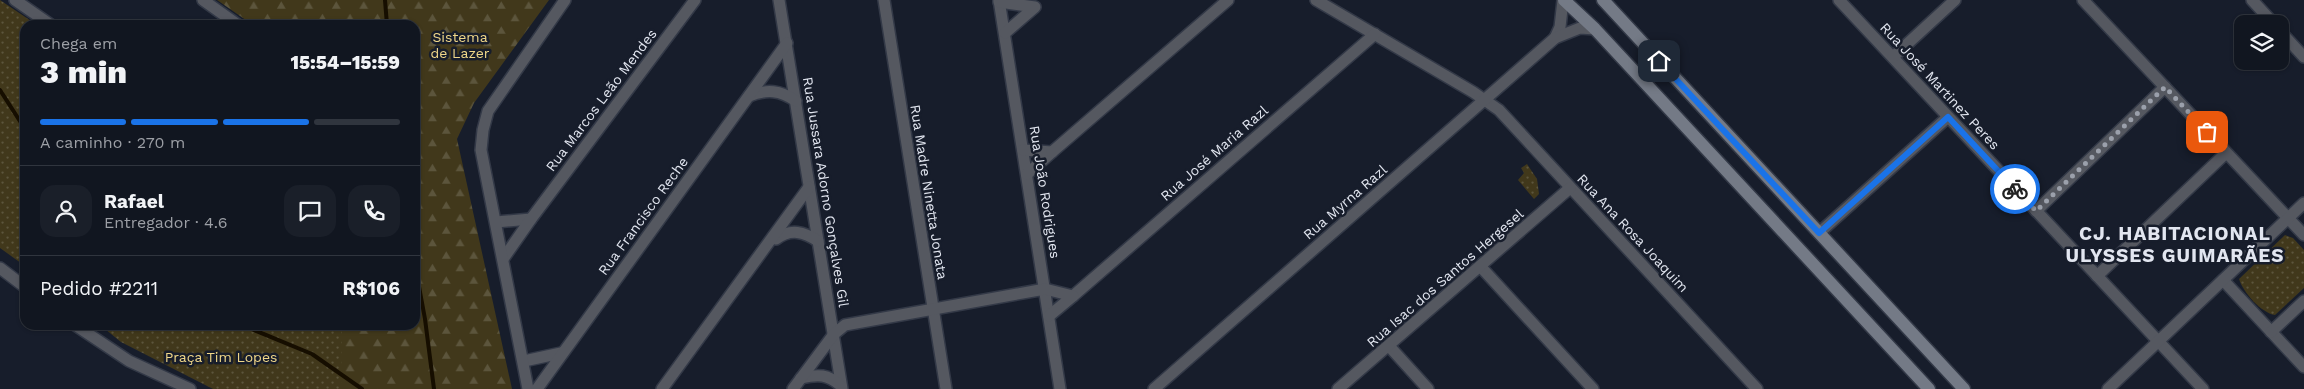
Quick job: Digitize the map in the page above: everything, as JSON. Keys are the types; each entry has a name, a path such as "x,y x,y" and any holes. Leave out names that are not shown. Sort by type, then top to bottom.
{"main road":[{"path":"1564,0 1595,29 1929,389"},
{"path":"1609,2 1964,389"}],"street":[{"path":"15,0 44,20"},
{"path":"203,0 231,20"},
{"path":"528,389 481,150 483,130 488,111 565,0"},
{"name":"Rua Marcos Leão Mendes","path":"503,259 695,0"},
{"name":"Rua Jussara Adorno Gonçalves Gil","path":"779,0 842,387"},
{"name":"Rua Madre Ninetta Jonata","path":"884,0 946,389"},
{"path":"1027,174 1228,0"},
{"name":"Rua Ana Rosa Joaquim","path":"1316,0 1499,110 1757,389"},
{"path":"1555,38 1560,27 1564,0"},
{"name":"Rua José Martinez Peres","path":"1839,0 2203,389"},
{"path":"1893,57 1955,0"},
{"path":"2082,0 2304,235"},
{"path":"2252,0 2266,15"},
{"path":"999,1 1039,3"},
{"name":"Rua João Rodrigues","path":"999,1 1060,389"},
{"path":"1005,33 1039,3"},
{"name":"Rua Myrna Razl","path":"1154,389 1555,38 1580,28 1595,29"},
{"name":"Rua José Maria Razl","path":"1049,316 1375,34"},
{"path":"2289,40 2304,56"},
{"name":"Rua Francisco Reche","path":"537,389 561,353 787,44"},
{"path":"2036,211 2165,87"},
{"path":"749,96 764,90 784,93 796,101"},
{"path":"1819,233 1948,117"},
{"path":"1023,150 1052,152"},
{"path":"2097,276 2226,153"},
{"path":"662,389 809,187"},
{"name":"Rua Isac dos Santos Hergesel","path":"1338,389 1570,188"},
{"path":"2108,389 2304,203"},
{"path":"496,222 531,219"},
{"path":"770,243 783,234 796,232 808,235 818,241"},
{"path":"1480,266 1593,389"},
{"path":"0,268 20,283"},
{"path":"2223,280 2304,367"},
{"path":"793,389 834,334 845,325 1045,288 1073,296"},
{"path":"2271,332 2304,301"},
{"path":"83,330 129,361 190,389"},
{"path":"1389,346 1428,389"},
{"path":"524,361 561,353"},
{"path":"801,378 824,375 833,378 842,387"}],"green space":[{"path":"0,0 30,20 20,20 20,262 0,248"},
{"name":"Sistema de Lazer","path":"217,0 549,0 474,103 457,139 512,389 341,389 342,330 420,330 420,20 246,20"},
{"path":"1527,164 1537,179 1539,194 1534,199 1518,180 1524,173 1521,168"},
{"path":"2285,235 2293,238 2304,250 2304,288 2275,315 2264,310 2253,301 2244,290 2239,279"},
{"name":"Praça Tim Lopes","path":"106,330 342,330 342,389 213,389 121,342"}],"waterway":[{"path":"385,0 387,20"},
{"path":"0,90 20,121"},
{"path":"420,292 434,389"},
{"path":"254,330 312,354 362,389"}],"way so far":[{"path":"2015,189 2036,211 2165,87 2207,132"}],"district":[{"name":"CJ. HABITACIONAL ULYSSES GUIMARÃES","path":"2175,244"}],"route":[{"path":"1659,61 1819,233 1948,117 2015,189"}]}
